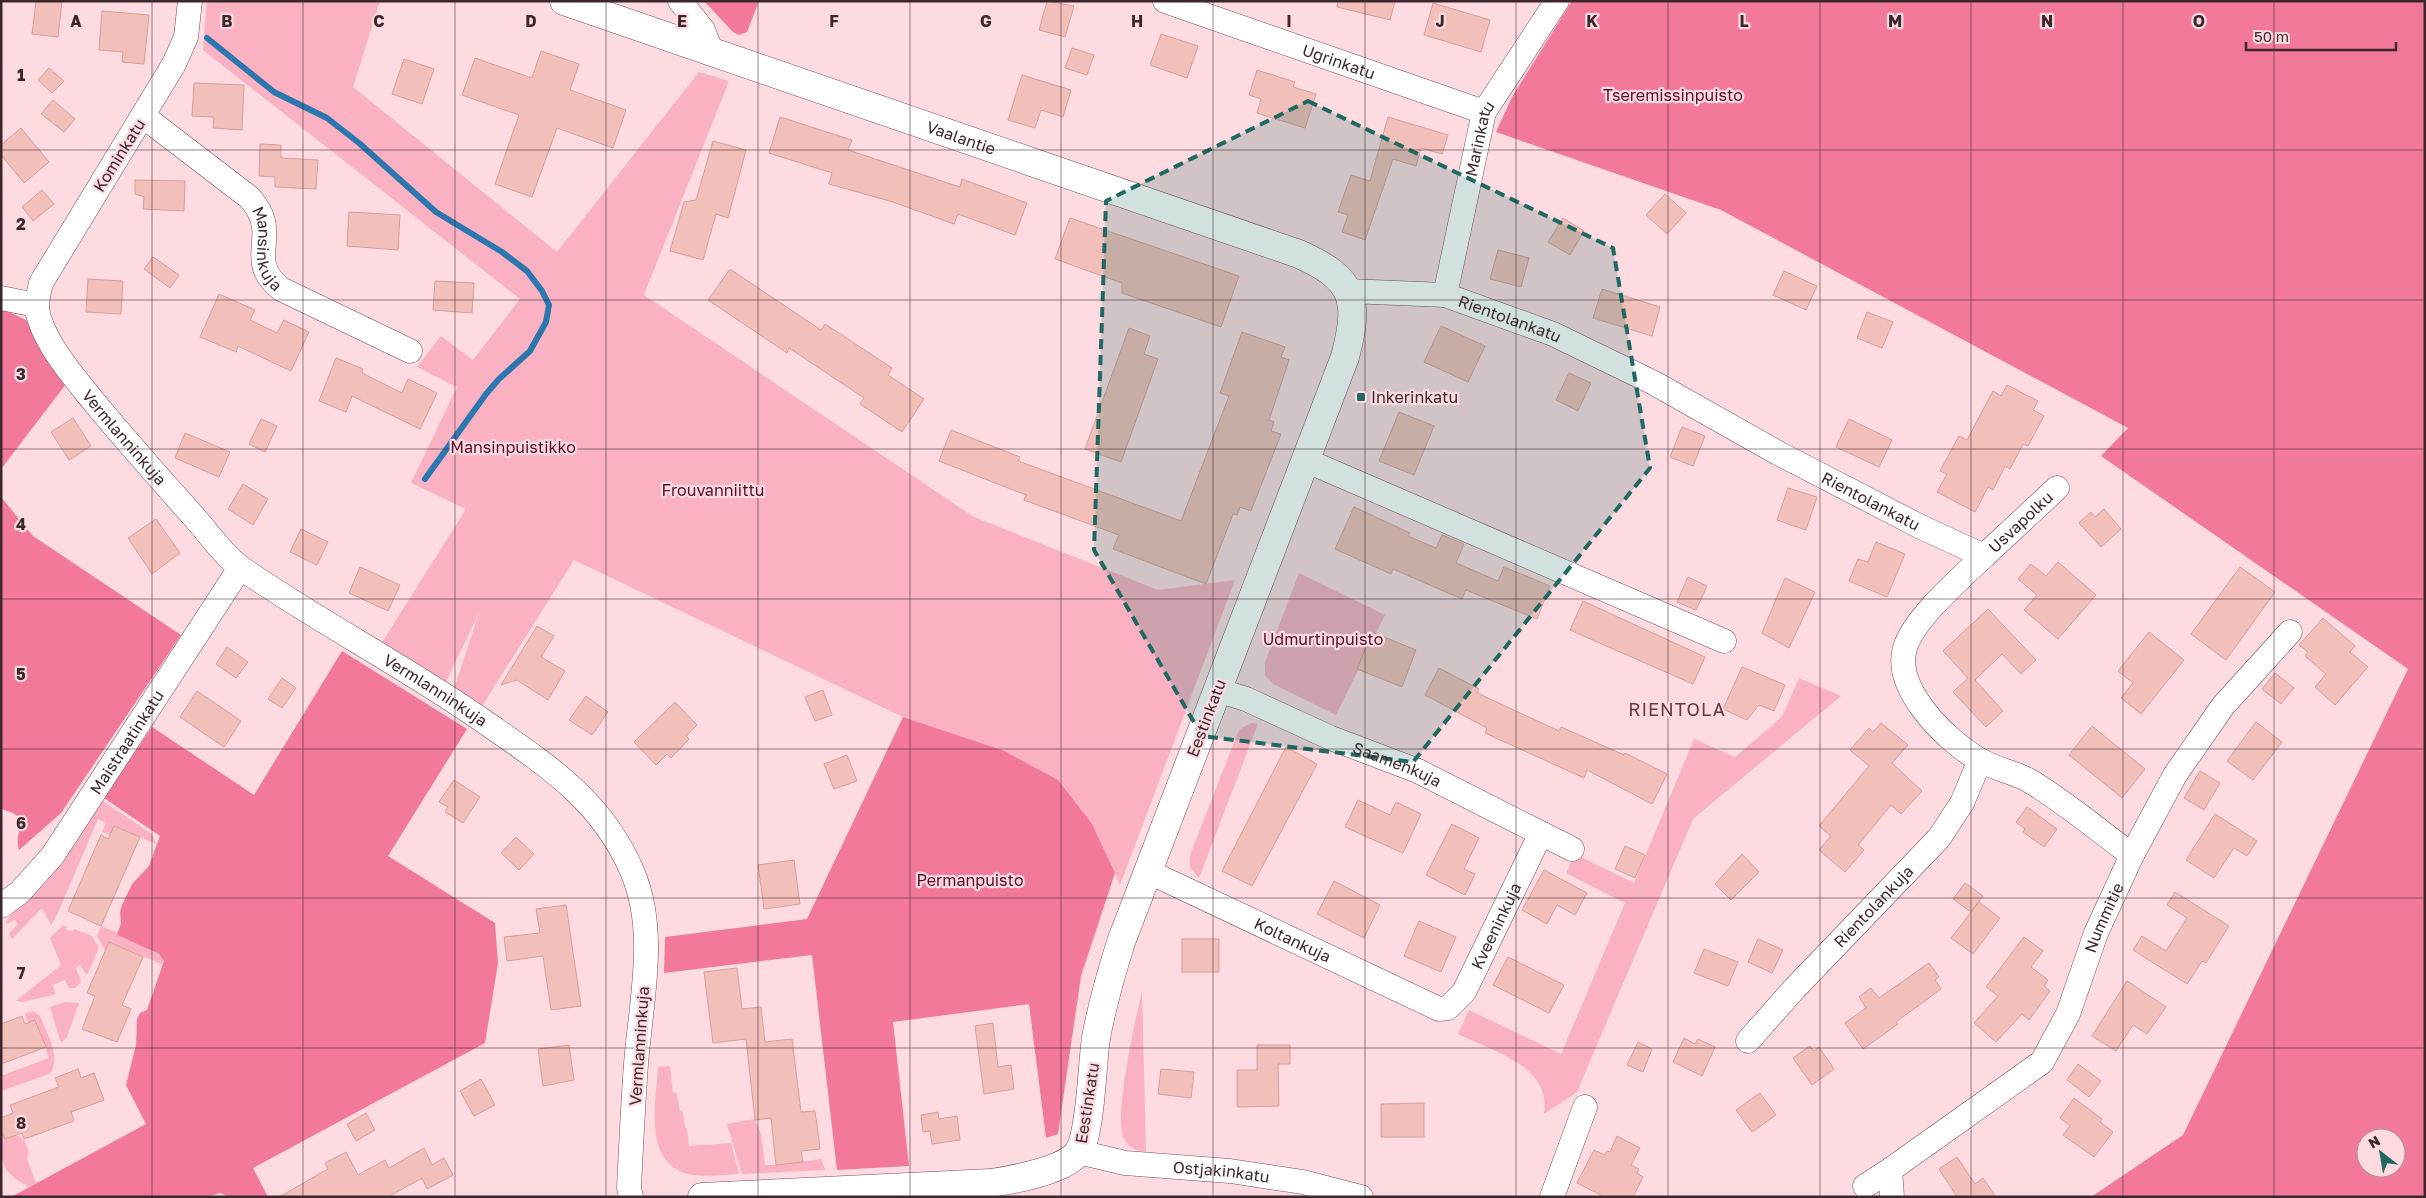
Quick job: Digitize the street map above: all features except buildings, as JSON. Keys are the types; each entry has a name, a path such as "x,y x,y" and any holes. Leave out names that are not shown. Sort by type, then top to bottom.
{"street":[{"name":"Kominkatu","path":"36,305 41,283 52,262 144,116 186,37 190,1"},
{"name":"Vaalantie","path":"564,1 606,8 711,51 1299,254 1327,268 1340,279 1348,291"},
{"path":"680,1 703,30 711,51"},
{"name":"Ugrinkatu","path":"1166,1 1484,112"},
{"name":"Marinkatu","path":"1446,295 1484,112 1557,1"},
{"name":"Mansinkuja","path":"144,116 250,198 260,212 263,232 263,266 270,280 281,289 410,351"},
{"name":"Rientolankatu","path":"1348,291 1446,295 1553,334 1654,383 1778,453 1921,527 1984,556"},
{"name":"Eestinkatu","path":"1079,1152 1085,1134 1096,1039 1103,1004 1124,933 1347,350 1354,315 1348,291"},
{"path":"1,298 36,305"},
{"name":"Vermlanninkuja","path":"36,305 42,326 72,375 133,449 240,568 419,678 552,769 587,801 619,845 638,885 644,907 646,958 629,1188 631,1197"},
{"path":"1305,460 1724,641"},
{"name":"Usvapolku","path":"1984,556 2057,488"},
{"path":"1984,556 1922,620 1906,646 1902,660 1905,675 1912,691 1931,718 1954,741 1980,760 2030,781 2132,855"},
{"name":"Maistraatinkatu","path":"1,906 30,882 53,855 240,568"},
{"name":"Nummitie","path":"1865,1186 2042,1062 2068,1014 2096,933 2132,855 2175,774 2205,728 2290,632"},
{"name":"Saamenkuja","path":"1217,690 1246,699 1331,738 1418,771 1572,848"},
{"name":"Rientolankuja","path":"1748,1041 1795,988 1939,838 1962,803 1980,760"},
{"name":"Kveeninkuja","path":"1440,1010 1448,1008 1464,992 1541,833"},
{"name":"Koltankuja","path":"1147,871 1440,1010"},
{"path":"1552,1197 1585,1106"},
{"path":"702,1197 991,1183 1039,1173 1057,1166 1079,1152"},
{"name":"Ostjakinkatu","path":"1079,1152 1125,1163 1230,1171 1303,1182 1362,1197"},
{"path":"1890,1170 1892,1197"}],"highlighted area":[{"path":"1308,101 1613,248 1650,468 1413,762 1202,736 1094,550 1106,201"}],"green space":[{"name":"Frouvanniittu","path":"207,1 380,1 353,87 557,252 699,72 729,81 644,295 974,517 1158,590 1235,580 1120,885 1092,824 1002,750 903,717 574,560 482,706 454,689 479,613 444,686 381,644 466,509 411,483 457,387 417,367 441,336 473,360 520,299 203,50"},
{"path":"704,1 759,1 747,32 739,35 733,32"},
{"name":"Tseremissinpuisto","path":"1572,1 2425,1 2425,1197 2091,1197 2183,1135 2408,669 2101,456 2128,428 1721,210 1496,132 1512,97"},
{"path":"1,308 26,320 66,384 1,469"},
{"path":"1,497 33,536 181,635 61,813 19,850 18,836 21,821 12,813 1,809"},
{"name":"Udmurtinpuisto","path":"1299,573 1385,615 1336,715 1273,684 1265,675 1265,662"},
{"path":"342,651 467,729 388,856 495,923 498,963 485,1043 253,1168 268,1197 229,1197 220,1193 207,1197 11,1197 146,1124 126,1085 136,1045 137,1019 140,1013 147,1010 164,961 159,954 117,935 121,923 120,912 122,905 132,884 149,866 160,836 104,798 152,727 254,795"},
{"path":"1799,678 1841,696 1693,819 1577,1092 1544,1114 1544,1097 1539,1084 1529,1072 1517,1062 1458,1034 1469,1010 1561,1054 1625,903 1566,873 1575,854 1634,883 1694,739 1735,757 1782,717"},
{"name":"Permanpuisto","path":"903,717 1002,750 1058,780 1092,824 1115,873 1081,976 1058,1134 1046,1138 1029,1004 893,1022 909,1166 837,1170 812,955 664,973 665,937 807,919"},
{"path":"1251,723 1258,724 1199,878 1190,868 1190,855 1237,735 1240,729"},
{"path":"101,800 152,834 156,844 114,826 110,835 102,832 106,823 98,819 51,925 42,908 12,939 9,934 18,924 15,920 6,924 8,919 38,889 66,855"},
{"path":"63,925 67,927 66,930 72,931 74,929 92,936 99,948 87,975 80,965 76,968 81,982 75,988 69,988 65,980 52,985 56,994 23,1002 16,1001 61,965 50,938"},
{"path":"101,926 159,955 163,958 164,965 117,946 113,955 105,951 97,936"},
{"path":"1142,991 1146,1152 1136,1150 1128,1145 1124,1139 1121,1127 1123,1089"},
{"path":"65,1002 79,1003 67,1037 62,1042 50,1007"},
{"path":"33,1011 40,1016 52,1045 54,1053 53,1068 49,1074 1,1091 1,1076 49,1058 36,1020 28,1023 25,1014"},
{"path":"670,1066 673,1093 677,1093 680,1111 683,1111 689,1146 731,1143 739,1174 693,1175 677,1169 666,1160 659,1147 656,1132 655,1098 658,1067"},
{"path":"755,1119 761,1134 765,1165 821,1159 825,1170 742,1174 727,1124"},
{"path":"1,1130 5,1139 16,1135 24,1140 29,1151 27,1159 36,1183 29,1187 7,1171 2,1158"}],"waterway":[{"path":"207,38 274,92 327,118 359,143 436,212 502,252 527,271 542,291 549,305 546,322 530,351 499,379 486,394 425,479"}],"place":[{"name":"Inkerinkatu","path":"1361,397"}],"district":[{"name":"RIENTOLA","path":"1677,710"}],"park label":[{"name":"Mansinpuistikko","path":"513,447"}]}
